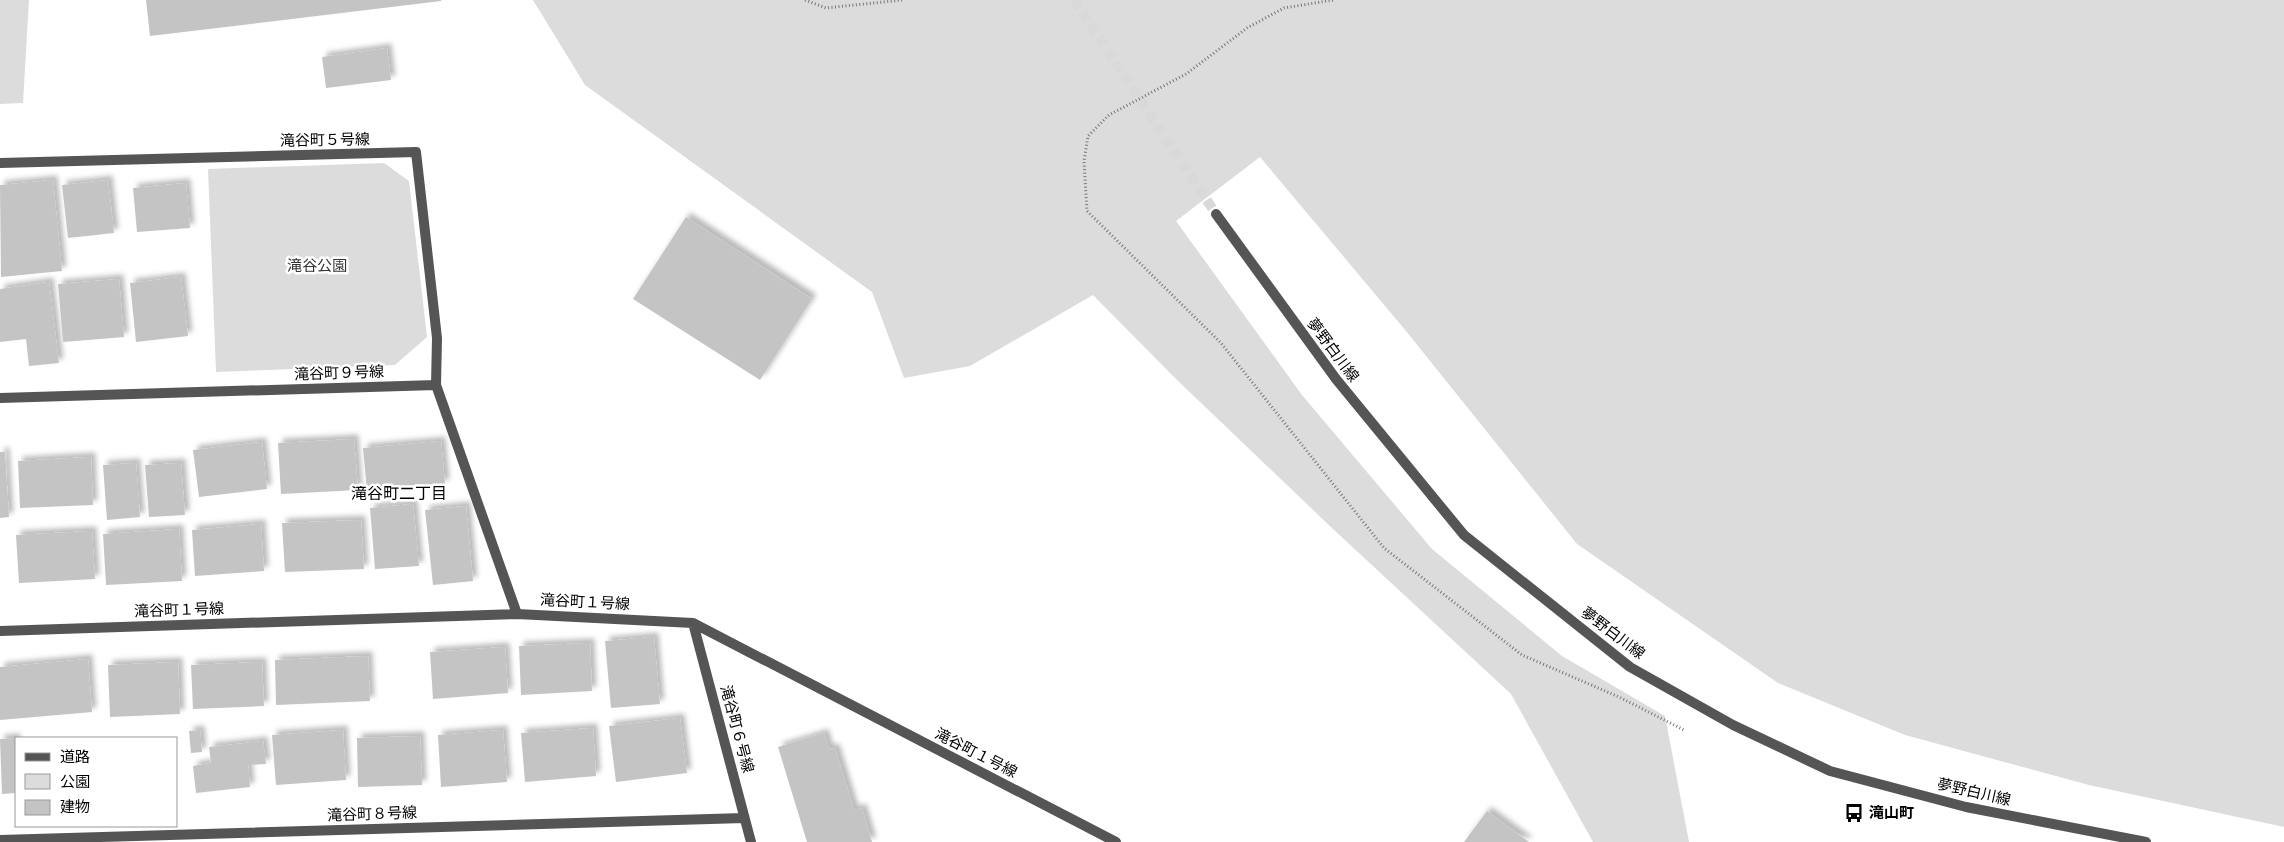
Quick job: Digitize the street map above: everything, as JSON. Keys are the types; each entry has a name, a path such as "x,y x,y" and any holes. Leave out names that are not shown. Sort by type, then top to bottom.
{"street":[{"name":"滝谷町５号線","path":"0,163 416,152 437,338 436,385"},
{"name":"夢野白川線","path":"1216,214 1336,380 1464,535 1630,667 1733,724 1830,771 1966,808 2146,842"},
{"name":"滝谷町９号線","path":"0,398 436,385"},
{"path":"436,385 517,614"},
{"name":"滝谷町１号線","path":"0,630 517,614 693,623 1116,842"},
{"name":"滝谷町６号線","path":"693,623 751,842"},
{"name":"滝谷町８号線","path":"0,840 744,818"}],"path":[{"path":"805,0 826,8 902,0"}],"green space":[{"path":"0,0 29,0 23,103 0,104"},
{"path":"533,0 2284,0 2284,827 2089,785 1905,735 1778,683 1577,544 1406,331 1260,157 1176,221 1302,395 1432,549 1562,656 1665,716 1689,842 1593,842 1511,694 1333,529 1175,378 1093,295 970,366 904,378 872,292 585,85"},
{"name":"滝谷公園","path":"384,163 409,181 427,337 395,365 216,372 208,169"}],"building":[{"path":"146,0 441,0 441,1 150,36"},
{"path":"387,48 391,80 326,88 322,57"},
{"path":"53,180 62,271 1,277 0,185"},
{"path":"108,180 114,233 68,238 62,185"},
{"path":"186,183 190,228 137,232 133,188"},
{"path":"686,217 812,299 760,380 633,299"},
{"path":"181,277 188,336 136,342 130,283"},
{"path":"119,279 124,337 63,342 58,284"},
{"path":"49,282 59,363 29,366 26,339 0,342 0,289"},
{"path":"354,439 358,490 281,494 278,443"},
{"path":"441,441 445,484 367,491 363,448"},
{"path":"262,442 267,489 199,497 193,450"},
{"path":"0,452 5,452 9,517 0,518"},
{"path":"91,457 93,505 20,508 18,461"},
{"path":"136,463 140,517 107,520 103,465"},
{"path":"181,463 185,515 149,517 145,465"},
{"path":"413,504 419,566 375,569 370,508"},
{"path":"466,506 473,581 433,585 425,510"},
{"path":"361,520 364,569 285,572 282,523"},
{"path":"261,524 264,571 195,576 192,530"},
{"path":"179,529 182,581 106,585 103,534"},
{"path":"92,531 95,579 19,583 16,535"},
{"path":"654,637 660,704 611,708 605,641"},
{"path":"590,643 592,691 521,695 519,646"},
{"path":"505,647 508,693 433,699 430,652"},
{"path":"368,656 370,701 276,705 275,660"},
{"path":"88,659 92,712 0,720 0,667"},
{"path":"178,662 180,714 110,717 108,665"},
{"path":"262,662 264,706 193,709 191,665"},
{"path":"680,718 687,773 616,782 609,726"},
{"path":"593,728 596,776 525,782 521,733"},
{"path":"200,730 202,752 191,753 189,731"},
{"path":"343,730 346,780 276,785 272,735"},
{"path":"503,730 507,782 441,787 438,735"},
{"path":"824,733 829,749 835,748 854,810 862,808 872,842 807,842 778,747"},
{"path":"420,736 422,785 358,787 357,738"},
{"path":"15,738 15,793 2,794 0,739"},
{"path":"263,741 266,764 248,765 250,787 196,793 193,766 211,763 209,747"},
{"path":"1487,811 1529,842 1464,842"}],"tunnel":[{"path":"1074,0 1216,214"}],"place":[{"name":"滝山町","path":"1854,813"}],"district":[{"name":"滝谷町二丁目","path":"399,493"}]}
